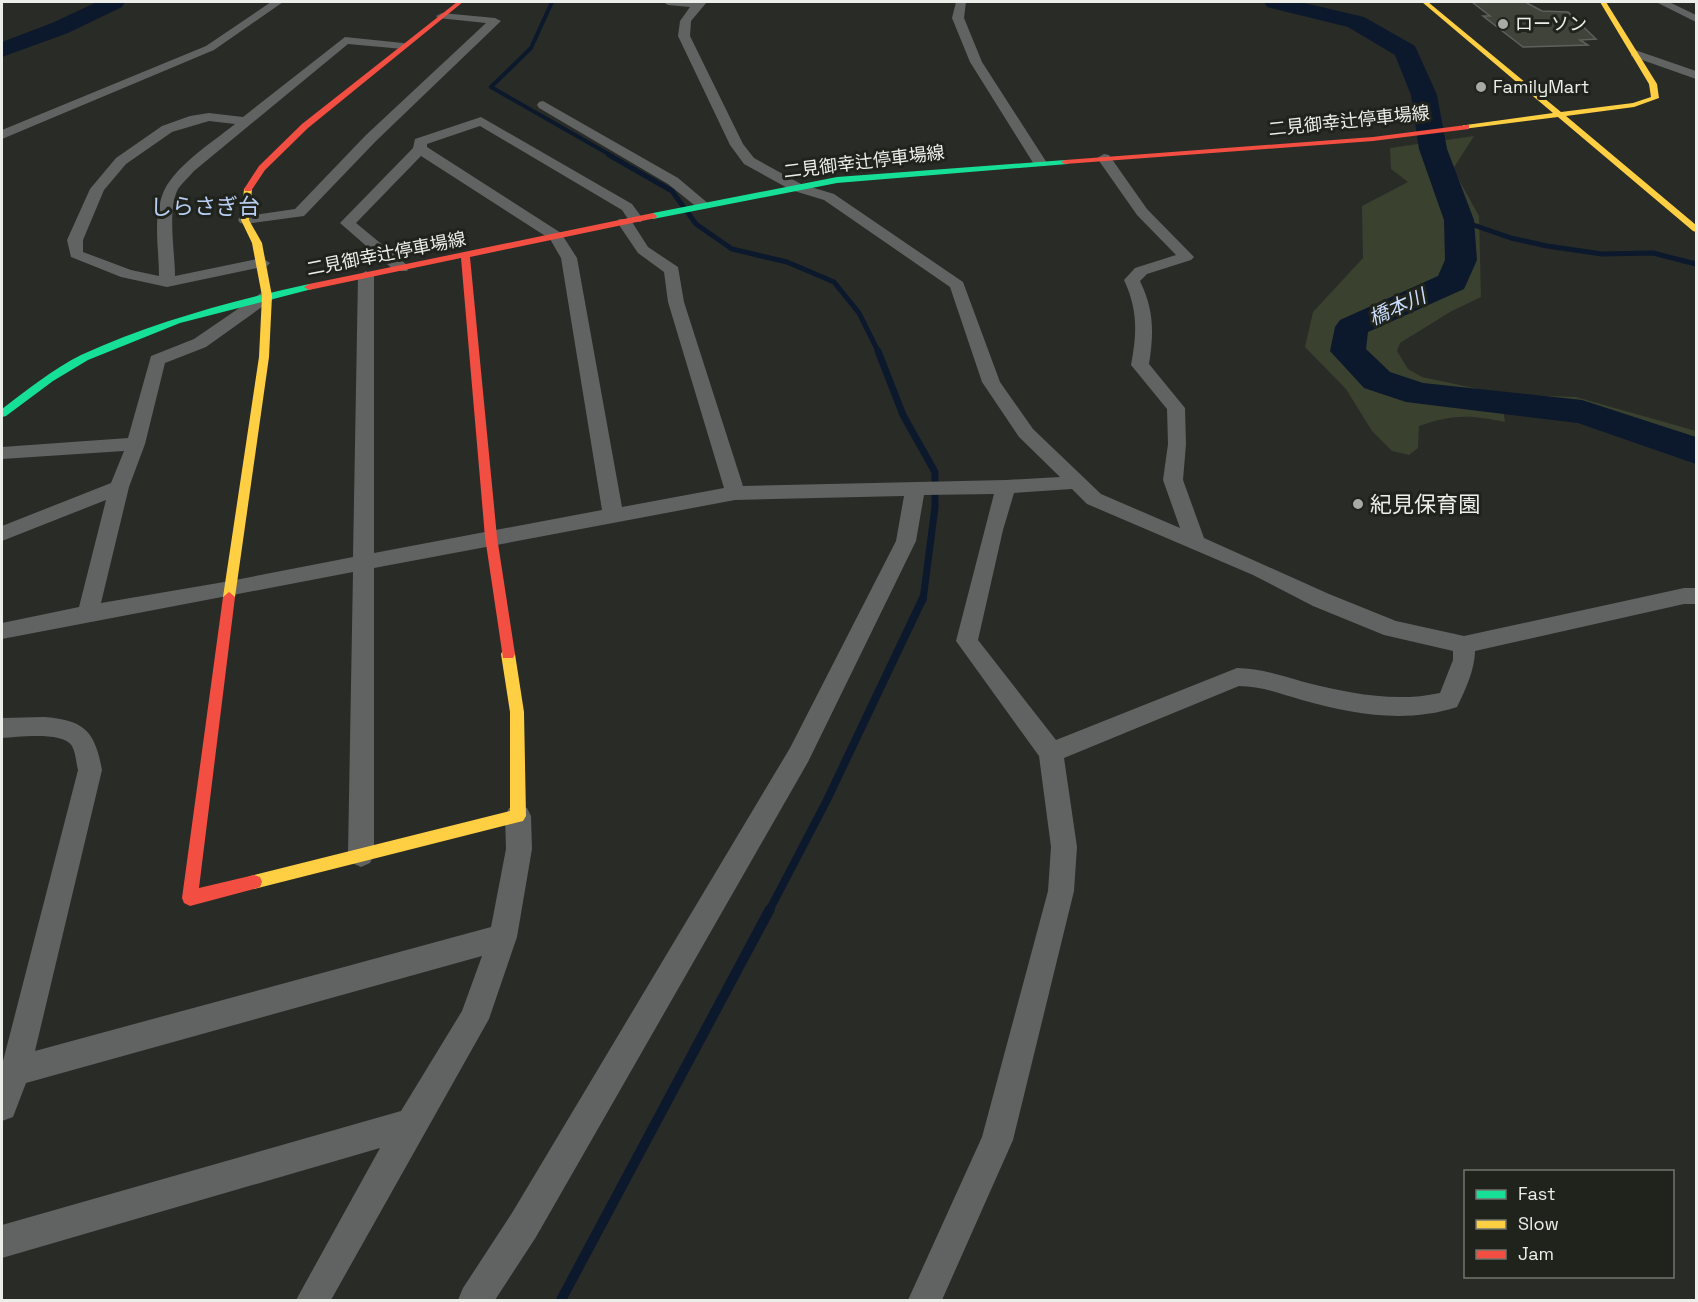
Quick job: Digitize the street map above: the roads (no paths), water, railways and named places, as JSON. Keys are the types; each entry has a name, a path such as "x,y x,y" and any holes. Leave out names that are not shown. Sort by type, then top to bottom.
{"street":[{"path":"2,135 210,48 278,2"},
{"path":"460,2 304,126 262,168 248,188 245,220 257,243 267,296 264,357 230,589 190,898 518,816"},
{"path":"668,2 700,3"},
{"path":"961,2 958,18 976,62 1040,163"},
{"path":"1425,2 1562,114 1696,229"},
{"name":"二見御幸辻停車場線","path":"2,414 49,379 84,358 176,321 267,296 701,205 837,180 1373,139 1634,105 1655,98 1653,84 1604,2"},
{"path":"1661,2 1696,19"},
{"path":"700,3 690,11 682,25 684,36 737,145 749,161 796,187 829,197 957,285 992,382 1026,433 1094,499 1321,600 1392,628 1464,645 1684,596 1696,596"},
{"path":"245,220 299,213 371,138 495,21 442,16"},
{"path":"167,282 165,221 169,192 189,168 345,40 403,46"},
{"path":"1635,54 1696,75"},
{"path":"543,105 673,181 701,205"},
{"path":"244,121 209,117 195,118 167,129 121,161 97,189 75,240 76,254 127,274 167,282 262,263"},
{"path":"401,268 347,223 420,149 420,142 481,121 627,207 630,221 643,250 672,270 676,302 735,492"},
{"path":"420,149 556,237 569,258 613,515"},
{"path":"1104,158 1142,212 1186,257 1141,271 1132,280 1144,304 1146,333 1140,364 1176,408 1177,444 1173,480 1196,543"},
{"path":"314,1300 411,1124 474,1019 503,937 519,849 518,712 491,537 465,256"},
{"path":"362,855 362,562 366,276"},
{"path":"88,613 119,487 136,444 157,360 200,343 267,296"},
{"path":"2,453 136,444"},
{"path":"2,631 735,492 997,487 1078,482"},
{"path":"2,534 119,487"},
{"path":"924,1300 997,1140 1061,891 1064,847 1051,753 967,641 993,530 997,487"},
{"path":"475,1300 531,1214 799,755 906,541 920,488"},
{"path":"1051,753 1237,677 1254,677 1368,705 1433,705 1449,700 1464,660 1464,645"},
{"path":"2,728 61,728 79,735 87,749 90,770 15,1071 2,1106"},
{"path":"15,1071 503,937"},
{"path":"2,1241 411,1124"}],"waterway":[{"path":"2,50 60,28 114,2"},
{"path":"552,2 531,48 491,87 612,156"},
{"name":"橋本川","path":"1275,2 1356,22 1406,51 1424,95 1433,149 1459,220 1461,260 1452,282 1352,327 1348,351 1377,380 1419,394 1582,412 1662,437 1696,451"},
{"path":"609,155 672,191 696,224 732,249 787,262 834,282 859,313 878,351"},
{"path":"1459,220 1511,238 1547,246 1602,254 1653,253 1696,264"},
{"path":"878,351 903,415 935,472 935,507 923,600"},
{"path":"769,911 827,800 923,598"},
{"path":"561,1300 770,909"}],"place":[{"name":"ローソン","path":"1503,24"},
{"name":"FamilyMart","path":"1481,87"},
{"name":"紀見保育園","path":"1358,504"}],"district":[{"name":"しらさぎ台","path":"205,206"}]}
